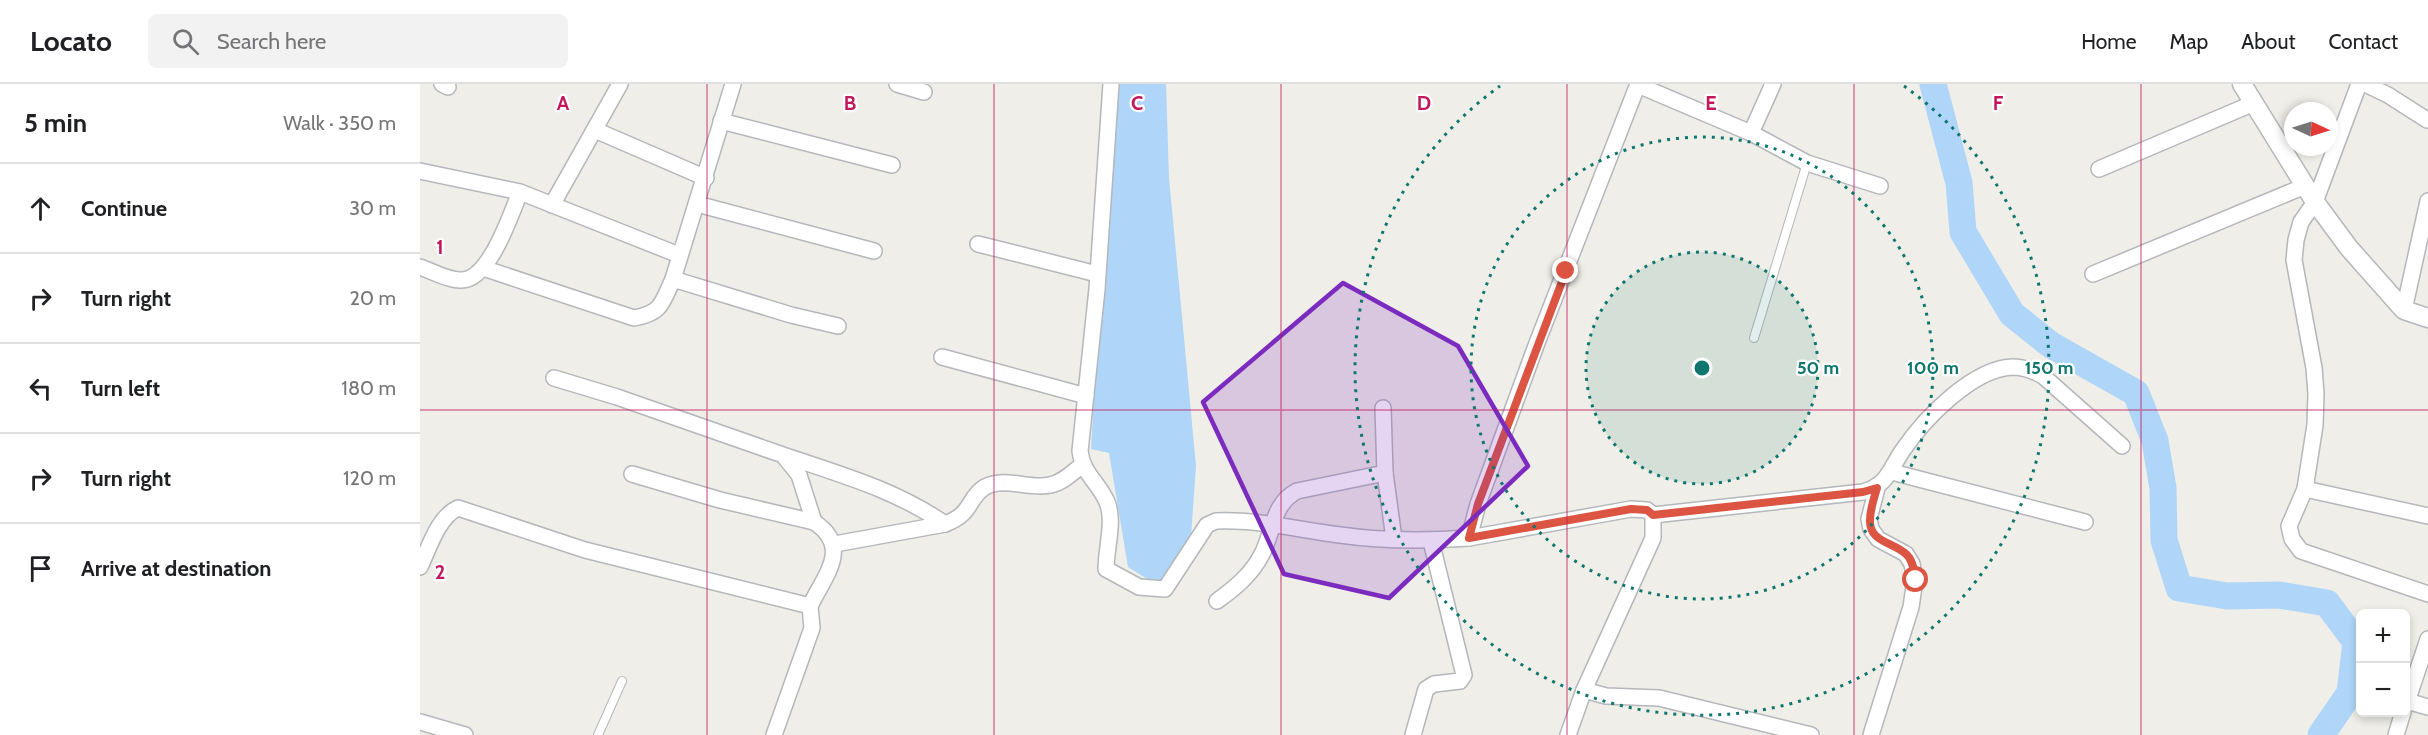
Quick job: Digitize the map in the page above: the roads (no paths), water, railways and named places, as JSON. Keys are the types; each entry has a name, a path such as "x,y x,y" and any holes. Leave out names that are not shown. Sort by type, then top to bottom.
{"street":[{"path":"552,205 621,84"},
{"path":"483,268 634,318 652,315 660,307 673,279 706,178 733,84"},
{"path":"897,84 924,92"},
{"path":"1111,84 1097,274 1080,451 1082,465 1107,502 1110,519 1107,569 1139,587 1165,589 1207,525 1216,521 1274,525 1342,536 1431,541 1469,538 1631,509 1647,510 1653,515 1863,492 1877,488"},
{"path":"1751,133 1773,84"},
{"path":"2242,84 2315,202 2349,248 2404,310 2428,318"},
{"path":"2359,84 2315,202 2301,222 2295,260 2316,394 2315,425 2305,489 2289,526 2292,539 2301,551 2428,594"},
{"path":"2365,84 2388,95 2427,120"},
{"path":"1469,538 1478,504 1537,343 1638,85 1751,133 1807,163 1880,186"},
{"path":"2099,169 2254,103"},
{"path":"721,121 892,165"},
{"path":"595,130 706,178"},
{"path":"420,171 520,192 679,255"},
{"path":"2093,274 2305,186"},
{"path":"420,267 459,281 471,279 483,268 502,237 520,192"},
{"path":"2404,310 2428,201"},
{"path":"697,204 874,251"},
{"path":"978,244 1097,274"},
{"path":"673,279 791,315 838,326"},
{"path":"942,357 1086,396"},
{"path":"1871,735 1911,607 1916,580 1912,564 1906,554 1878,539 1871,529 1869,519 1877,488 1892,472 1901,452 1925,421 1961,389 1989,373 2011,367 2030,370 2043,376 2122,446"},
{"path":"554,378 617,397 883,489 916,504 945,524"},
{"path":"1383,408 1385,473 1394,539"},
{"path":"783,455 799,475 814,522"},
{"path":"835,544 945,524 960,518 977,494 986,487 999,483 1051,485 1082,465"},
{"path":"1892,472 2085,522"},
{"path":"1217,601 1239,585 1255,567 1274,525 1278,506 1286,497 1297,490 1385,473"},
{"path":"632,474 720,500 814,522 827,530 835,544 833,560 810,606 812,628 774,735"},
{"path":"2305,489 2428,516"},
{"path":"420,567 444,519 450,511 458,508 585,550 810,606"},
{"path":"1568,735 1584,690 1653,538 1653,515"},
{"path":"1413,735 1426,689 1434,684 1460,681 1464,675 1431,541"},
{"path":"2410,691 2428,639"},
{"path":"1584,690 1606,696 1659,698 1811,735"},
{"path":"2410,706 2428,707"},
{"path":"2396,735 2402,717"},
{"path":"420,722 465,735"}],"lane":[{"path":"1754,338 1807,163"},
{"path":"598,735 622,681"}],"water":[{"path":"1120,84 1166,84 1169,178 1196,466 1191,537 1157,585 1128,567 1109,453 1091,449 1103,238"}],"waterway":[{"path":"1933,84 1959,183 1963,232 2012,314 2051,345 2136,393 2155,441 2163,488 2164,540 2179,588 2227,596 2279,595 2327,603 2356,642 2350,693 2321,735"}]}
